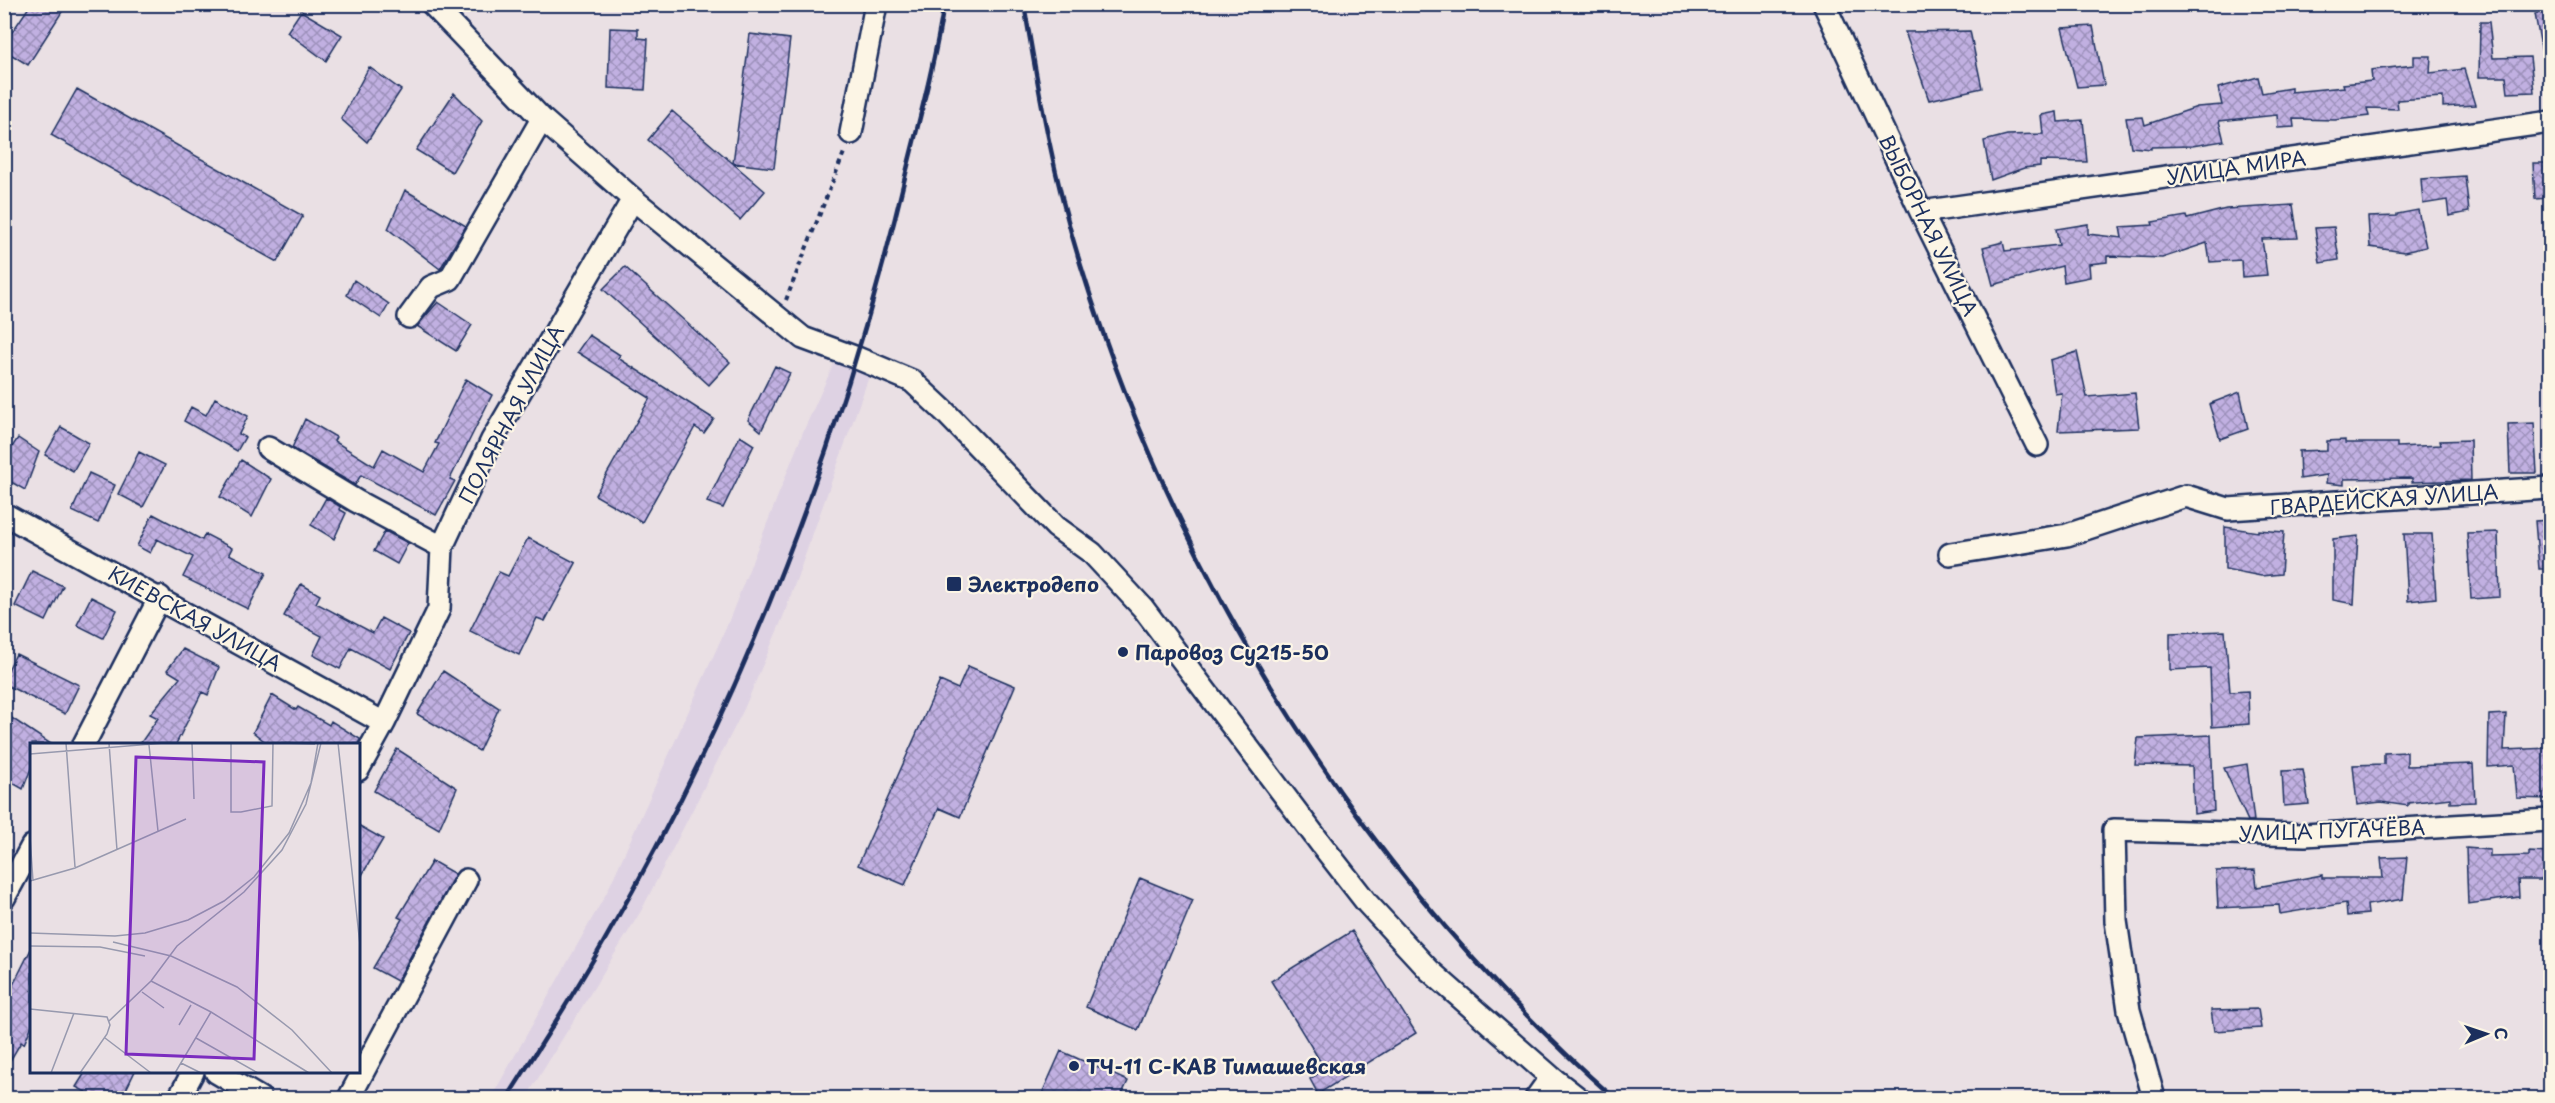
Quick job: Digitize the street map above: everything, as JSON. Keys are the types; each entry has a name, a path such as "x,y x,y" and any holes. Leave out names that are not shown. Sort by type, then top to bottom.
{"street":[{"path":"432,4 542,119 633,199 803,338 912,381 944,411 1056,527 1092,553 1143,608 1367,903 1429,970 1578,1098"},
{"path":"851,133 876,4"},
{"name":"ВЫБОРНАЯ УЛИЦА","path":"1824,4 1921,212 2037,445"},
{"path":"409,317 431,287 450,279 542,119"},
{"name":"УЛИЦА МИРА","path":"1921,212 2550,122"},
{"name":"ПОЛЯРНАЯ УЛИЦА","path":"360,766 384,723 439,609 442,547 492,440 633,199"},
{"path":"268,448 356,501 442,547"},
{"name":"ГВАРДЕЙСКАЯ УЛИЦА","path":"1950,554 2067,535 2186,496 2228,509 2550,488"},
{"name":"КИЕВСКАЯ УЛИЦА","path":"4,514 159,597 384,723"},
{"path":"85,743 159,597"},
{"name":"УЛИЦА ПУГАЧЁВА","path":"2154,1098 2129,1010 2117,932 2114,830 2305,835 2550,820"},
{"path":"4,898 30,850"},
{"path":"350,1098 466,880"},
{"path":"179,1098 193,1073"},
{"path":"219,1073 260,1098"},
{"path":"1536,1098 1551,1077"}],"path":[{"path":"779,317 851,133"}],"shaded area":[{"path":"836,359 871,371 783,617 744,709 641,911 526,1098 491,1098 607,892 726,628 803,432"}],"building":[{"path":"31,4 67,4 28,65 4,50 4,44"},
{"path":"2550,10 2550,57 2543,58 2535,14"},
{"path":"301,11 342,35 326,61 287,32"},
{"path":"2480,22 2489,22 2493,58 2530,57 2534,92 2508,93 2506,77 2479,77"},
{"path":"2093,26 2104,85 2077,87 2062,28"},
{"path":"610,28 638,29 638,38 648,39 645,90 608,88"},
{"path":"1970,31 1982,88 1929,100 1905,32"},
{"path":"750,34 790,39 774,168 733,163"},
{"path":"2414,56 2431,56 2430,73 2464,69 2475,105 2443,107 2443,97 2397,100 2398,109 2367,108 2369,116 2335,120 2293,119 2294,127 2278,128 2277,115 2219,121 2224,141 2192,146 2151,147 2151,149 2131,147 2126,118 2143,117 2145,125 2197,107 2222,105 2218,88 2258,77 2262,93 2291,88 2291,92 2344,87 2343,84 2372,81 2371,70 2414,65"},
{"path":"369,67 401,90 367,142 341,119"},
{"path":"77,89 303,216 277,262 51,135"},
{"path":"454,93 482,121 452,172 416,150"},
{"path":"672,111 765,191 740,220 648,140"},
{"path":"2057,112 2058,122 2083,120 2087,162 2040,161 2040,166 2024,168 1991,180 1984,141 2007,135 2043,134 2041,115"},
{"path":"2533,163 2550,163 2550,198 2535,199"},
{"path":"2465,176 2469,212 2449,216 2447,200 2423,204 2421,179"},
{"path":"405,190 466,226 440,269 388,229"},
{"path":"2293,205 2298,238 2262,239 2267,275 2242,277 2241,260 2210,262 2207,243 2162,258 2107,256 2107,262 2089,264 2090,277 2064,282 2062,266 1993,285 1983,247 2003,242 2005,251 2059,245 2056,229 2088,224 2088,234 2122,238 2120,227 2153,225 2152,222 2186,216 2187,219 2226,209"},
{"path":"2418,210 2426,247 2404,252 2370,247 2368,217 2397,216 2397,214"},
{"path":"2334,227 2339,260 2320,263 2315,228"},
{"path":"625,267 730,362 709,385 603,289"},
{"path":"354,280 389,304 381,318 347,295"},
{"path":"438,302 472,325 456,351 417,326"},
{"path":"589,335 620,355 618,358 714,419 704,433 695,427 642,522 595,495 650,398 577,352"},
{"path":"2077,352 2087,397 2135,393 2139,428 2058,431 2062,393 2055,394 2050,360"},
{"path":"775,366 790,373 761,431 748,420"},
{"path":"466,379 492,395 450,479 455,481 436,515 361,475 355,485 292,448 305,419 336,437 334,441 374,466 383,449 424,472 439,444 435,443"},
{"path":"2240,392 2248,429 2220,439 2209,404"},
{"path":"215,398 248,416 239,434 245,437 237,451 184,421 191,407 206,415"},
{"path":"2534,423 2537,473 2510,473 2508,424"},
{"path":"61,427 89,443 73,471 45,455"},
{"path":"740,436 754,445 723,508 707,502"},
{"path":"18,438 39,452 25,490 4,478 4,459"},
{"path":"2345,440 2345,443 2397,443 2397,447 2441,445 2440,441 2470,440 2471,480 2412,482 2412,478 2344,479 2344,485 2326,483 2327,475 2300,479 2299,451 2327,450 2327,441"},
{"path":"139,452 165,465 143,507 118,494"},
{"path":"241,460 271,479 252,517 220,497"},
{"path":"89,473 115,485 98,523 72,511"},
{"path":"326,498 346,513 334,539 311,525"},
{"path":"153,514 202,540 205,534 232,548 229,554 266,573 248,609 183,577 193,557 157,539 150,553 137,546"},
{"path":"2550,520 2550,569 2539,569 2535,521"},
{"path":"2225,527 2258,532 2258,530 2284,532 2281,574 2261,576 2225,569"},
{"path":"385,531 408,543 397,564 374,551"},
{"path":"2498,532 2500,597 2471,599 2467,533"},
{"path":"2404,534 2432,534 2436,598 2408,601"},
{"path":"2358,536 2354,604 2333,600 2333,539"},
{"path":"528,538 576,563 545,621 537,618 519,655 470,631 499,572 508,576"},
{"path":"32,571 63,586 46,621 15,606"},
{"path":"301,584 320,595 316,603 373,633 381,618 409,633 390,669 351,648 340,669 313,655 322,636 284,616"},
{"path":"91,597 117,610 103,638 77,625"},
{"path":"2225,631 2230,692 2248,691 2249,724 2212,727 2210,668 2170,670 2170,633"},
{"path":"183,649 219,667 208,695 202,692 176,743 141,743 158,718 150,714 180,678 167,670"},
{"path":"16,654 79,685 65,714 4,684 4,678"},
{"path":"968,666 1015,686 960,817 939,808 905,885 858,865 940,681 958,689"},
{"path":"443,671 499,708 479,751 417,714"},
{"path":"272,695 296,710 298,707 329,725 331,721 360,739 358,743 267,743 253,732"},
{"path":"4,713 49,743 30,743 30,771 23,789 4,778"},
{"path":"2506,714 2504,750 2550,748 2550,799 2517,798 2514,765 2488,767 2489,715"},
{"path":"2211,735 2214,811 2194,814 2192,766 2135,765 2138,738"},
{"path":"397,749 457,788 439,829 374,791"},
{"path":"2407,752 2407,766 2473,764 2475,802 2450,803 2450,798 2408,803 2408,806 2381,802 2357,805 2353,765 2384,764 2384,753"},
{"path":"2247,764 2254,821 2248,821 2224,768"},
{"path":"2303,770 2309,804 2284,806 2282,771"},
{"path":"360,826 383,839 360,879"},
{"path":"2466,848 2490,850 2490,857 2529,856 2529,852 2550,853 2550,880 2518,880 2519,897 2468,904"},
{"path":"2407,857 2403,899 2367,905 2368,914 2347,916 2346,903 2280,914 2279,905 2218,908 2216,871 2255,870 2257,887 2322,875 2322,878 2383,878 2381,858"},
{"path":"432,861 455,874 397,981 373,968 402,919 398,917"},
{"path":"1140,878 1193,900 1138,1030 1086,1007"},
{"path":"1352,931 1416,1033 1318,1094 1310,1079 1325,1069 1271,981"},
{"path":"30,951 30,1030 24,1044 21,1042 4,1071 4,1003"},
{"path":"2258,1009 2261,1028 2214,1031 2211,1010"},
{"name":"ТЧ-11 С-КАВ Тимашевская","path":"1061,1051 1128,1081 1120,1098 1040,1098"},
{"path":"85,1073 134,1073 122,1098 97,1098 76,1087"}],"railway":[{"path":"507,1098 583,977 656,847 745,661 784,565 820,468 881,272 927,89 944,4"},
{"path":"1024,4 1055,169 1081,266 1122,384 1171,499 1227,611 1291,718 1362,822 1439,920 1524,1012 1614,1098"}],"place":[{"name":"Электродепо","path":"954,584"},
{"name":"Паровоз Су215-50","path":"1123,652"},
{"name":"ТЧ-11 С-КАВ Тимашевская","path":"1074,1066"}]}
